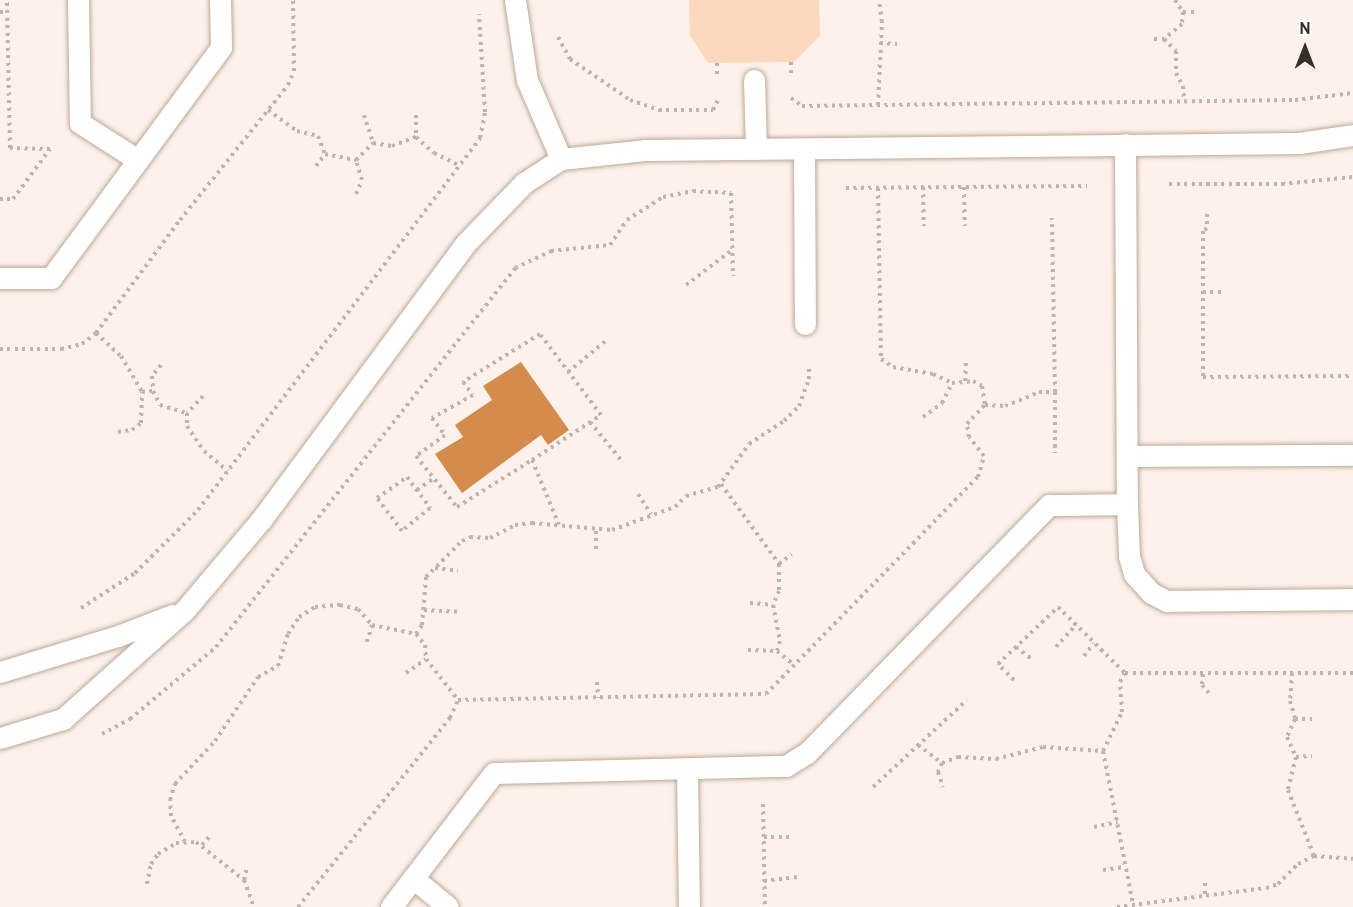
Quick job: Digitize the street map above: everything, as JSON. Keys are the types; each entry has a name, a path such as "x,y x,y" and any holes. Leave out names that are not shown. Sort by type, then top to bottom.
{"lane":[{"path":"78,0 80,123 138,160"},
{"path":"0,278 51,278 221,47 220,0"},
{"path":"515,0 527,80 561,159"},
{"path":"754,80 756,149"},
{"path":"0,738 63,719 184,611 261,520 465,244 524,183 561,159 645,150 1299,143 1353,135"},
{"path":"1125,144 1127,504 1129,556 1134,574 1151,593 1167,601 1353,599"},
{"path":"804,149 805,324"},
{"path":"1127,456 1353,455"},
{"path":"391,907 494,772 768,769 798,760 1049,505 1127,504"},
{"path":"0,672 118,636 184,611"},
{"path":"687,770 689,907"},
{"path":"413,878 448,907"}],"path":[{"path":"0,199 13,199 50,149 10,148 7,0"},
{"path":"0,350 61,349 82,344 96,333 268,110 294,71 293,0"},
{"path":"878,105 879,0"},
{"path":"1154,39 1164,39 1182,24 1184,12 1175,0"},
{"path":"74,611 135,573 198,510 480,138 485,112 479,10"},
{"path":"0,12 7,12"},
{"path":"1184,12 1194,12"},
{"path":"556,34 570,59 630,100 659,110 713,110 718,92"},
{"path":"1164,39 1176,51 1176,73 1183,86 1184,101"},
{"path":"880,43 897,44"},
{"path":"791,62 791,81"},
{"path":"717,63 717,82"},
{"path":"791,91 791,101 802,106 1295,100 1353,93"},
{"path":"268,110 297,131 318,136 325,154"},
{"path":"364,115 373,143"},
{"path":"416,115 416,136 434,153 461,166"},
{"path":"373,143 392,146 416,136"},
{"path":"356,160 373,143"},
{"path":"325,154 356,160"},
{"path":"316,166 325,154"},
{"path":"356,160 362,180 356,194"},
{"path":"1169,184 1282,184 1353,177"},
{"path":"846,188 1087,186"},
{"path":"964,187 965,226"},
{"path":"878,188 881,358 893,367 933,374 952,383 965,381 982,386 986,405"},
{"path":"923,188 924,226"},
{"path":"100,735 130,719 216,647 515,268 551,251 610,245 618,229 650,203 693,191 731,193 733,276"},
{"path":"1207,214 1203,292 1203,377 1353,376"},
{"path":"1052,218 1055,453"},
{"path":"686,285 732,249"},
{"path":"1203,292 1224,291"},
{"path":"96,333 121,356 142,392 141,423 132,429 118,432"},
{"path":"540,334 568,372 601,415 458,507 416,456 445,435 432,418 473,395 463,382 540,334"},
{"path":"568,372 608,339"},
{"path":"965,381 966,359"},
{"path":"162,365 152,376 153,391 160,405 187,412"},
{"path":"416,634 424,610 426,577 470,537 490,538 515,525 532,523 596,531 623,527 721,484 749,444 784,421 798,406 810,379 810,367"},
{"path":"923,417 942,403 952,383"},
{"path":"142,392 153,391"},
{"path":"458,700 755,697 766,694 978,477 984,456 969,437 968,424 986,405 1005,406 1039,393 1055,393"},
{"path":"203,396 187,412 187,426 204,451 228,471"},
{"path":"590,422 621,460"},
{"path":"532,460 559,525"},
{"path":"407,477 417,490 430,508 402,531 377,498 407,477"},
{"path":"417,490 434,478"},
{"path":"721,484 779,564 778,591 773,605 780,641 777,651"},
{"path":"638,494 651,514"},
{"path":"596,531 596,551"},
{"path":"779,564 792,554"},
{"path":"434,568 458,571"},
{"path":"750,603 773,605"},
{"path":"185,842 171,816 171,792 184,771 215,741 258,677 278,666 288,634 299,617 315,607 340,604 358,609 372,625 416,634 424,645 426,659 458,700"},
{"path":"1014,680 998,664 1058,607 1125,673 1353,673"},
{"path":"424,610 457,612"},
{"path":"367,642 372,625"},
{"path":"1056,647 1076,625"},
{"path":"1083,656 1094,643"},
{"path":"1016,647 1032,659"},
{"path":"748,650 777,651 794,665"},
{"path":"406,673 426,659"},
{"path":"1125,673 1120,682 1122,712 1104,751 1133,904"},
{"path":"1292,673 1290,701 1295,719 1287,737 1296,757 1288,790 1290,801 1314,856"},
{"path":"1203,674 1202,686 1209,693"},
{"path":"597,682 598,698"},
{"path":"298,907 450,718 458,700"},
{"path":"873,787 967,700"},
{"path":"1295,719 1312,719"},
{"path":"918,745 942,763"},
{"path":"943,787 938,772 942,763 958,757 996,759 1043,747 1104,751"},
{"path":"1296,757 1312,756"},
{"path":"763,804 765,907"},
{"path":"1094,826 1117,822"},
{"path":"202,845 209,837"},
{"path":"764,837 790,837"},
{"path":"147,884 151,864 158,854 185,842 202,845 244,880 254,907"},
{"path":"1117,907 1278,884 1298,864 1314,856 1353,859"},
{"path":"244,880 247,867"},
{"path":"1104,870 1125,867"},
{"path":"764,881 797,877"},
{"path":"1205,883 1205,894"}],"shaded area":[{"path":"689,0 819,0 820,36 794,62 708,63 690,36"},
{"path":"521,362 569,430 548,445 541,435 462,493 435,454 463,437 455,425 492,400 483,386"}]}
